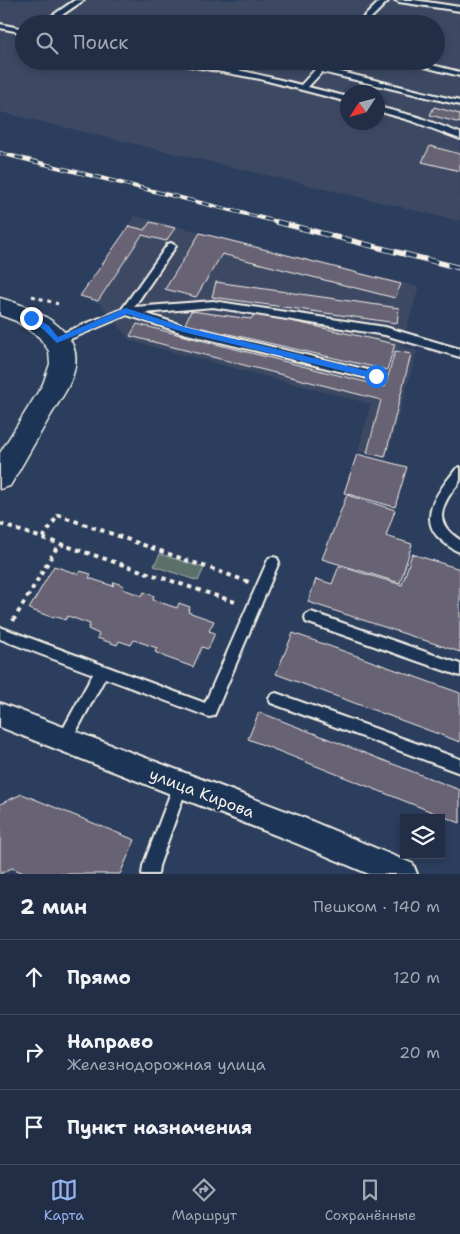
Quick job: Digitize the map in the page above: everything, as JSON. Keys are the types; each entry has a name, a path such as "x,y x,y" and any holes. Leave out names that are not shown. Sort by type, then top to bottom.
{"main road":[{"path":"0,306 31,318 47,328 57,340 63,352 60,377 0,478"}],"street":[{"name":"улица Кирова","path":"0,715 180,784 402,874"}],"lane":[{"path":"58,15 80,0"},
{"path":"370,15 385,0"},
{"path":"398,0 460,9"},
{"path":"0,26 15,29"},
{"path":"219,70 260,77 340,98"},
{"path":"303,88 319,70"},
{"path":"324,70 460,103"},
{"path":"443,70 460,74"},
{"path":"385,110 460,136"},
{"path":"126,311 171,246"},
{"path":"57,340 126,311 212,304 385,331 460,353"},
{"path":"126,311 183,329 376,376"},
{"path":"460,472 442,496 435,511 436,525 445,539 460,547"},
{"path":"3,627 102,671 209,711 273,562"},
{"path":"311,618 460,670"},
{"path":"64,740 102,671"},
{"path":"276,699 460,766"},
{"path":"150,874 151,866 180,784"}],"path":[{"path":"44,538 58,515 249,582 246,589"},
{"path":"0,524 241,604 242,596"},
{"path":"3,627 12,623 59,544"},
{"path":"12,623 20,627"}],"shaded area":[{"path":"0,0 460,0 460,221 0,112"},
{"path":"135,216 419,287 401,346 417,351 386,459 358,451 371,404 131,341 98,301 80,296"}],"green space":[{"path":"160,554 204,568 198,581 154,566"}],"building":[{"path":"434,107 460,114 460,123 430,115"},
{"path":"430,146 460,154 460,171 422,162"},
{"path":"150,222 175,228 166,241 142,235 98,301 80,296 129,226 145,230"},
{"path":"200,233 401,284 395,298 222,254 196,297 165,289"},
{"path":"216,282 399,308 397,323 212,297"},
{"path":"191,311 251,319 255,313 395,344 387,370 185,324"},
{"path":"137,324 385,387 395,351 411,354 385,457 367,453 381,400 130,336"},
{"path":"357,454 407,467 395,507 344,493"},
{"path":"347,495 395,510 386,536 412,544 400,583 322,559"},
{"path":"412,554 460,569 460,652 308,602 316,579 332,584 339,566 402,585"},
{"path":"54,566 78,574 80,571 91,574 89,578 113,586 114,582 124,586 123,589 142,596 144,592 154,596 153,600 177,608 179,603 190,607 188,612 214,621 209,631 215,633 208,649 202,647 193,667 165,657 155,652 157,648 134,640 131,645 119,641 117,645 97,638 99,634 88,629 90,624 68,616 65,620 29,609"},
{"path":"293,633 460,693 460,742 276,674"},
{"path":"259,712 460,790 460,823 445,817 445,814 437,814 248,739"},
{"path":"22,794 135,840 120,874 26,874 12,868 0,874 0,804"}],"railway":[{"path":"0,153 282,223"},
{"path":"277,222 460,268"}],"route":[{"path":"31,318 47,328 57,340 126,311 183,329 376,376"}]}
